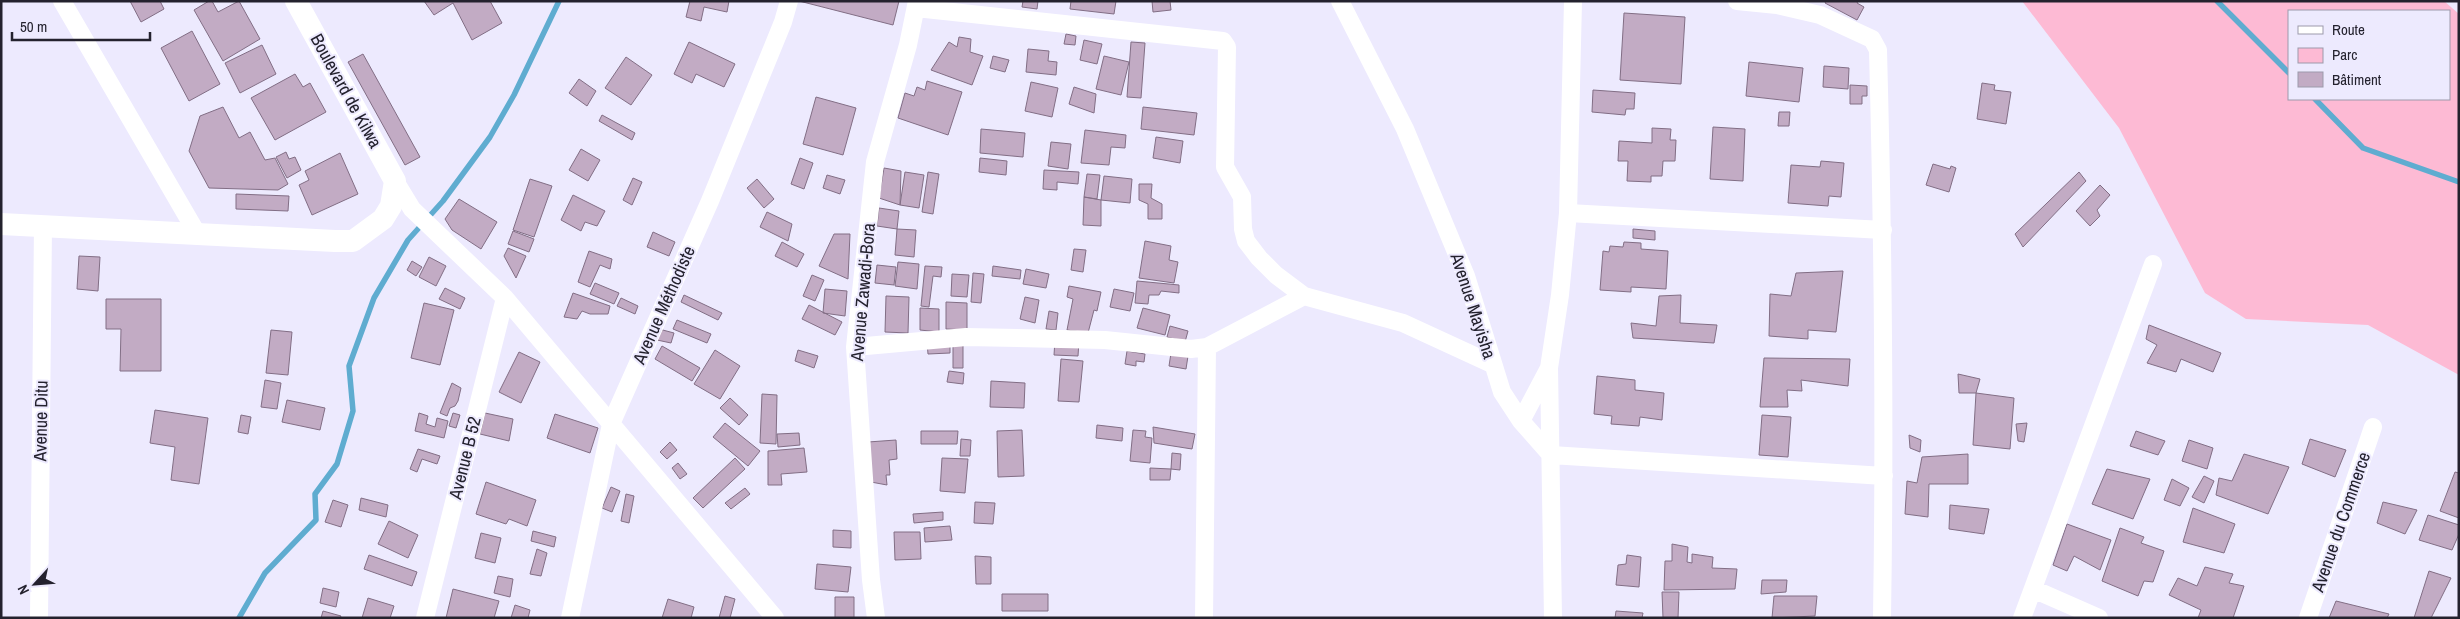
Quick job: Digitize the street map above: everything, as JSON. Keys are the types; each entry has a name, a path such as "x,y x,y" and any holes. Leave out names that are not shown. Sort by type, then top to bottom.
{"street":[{"path":"62,1 198,235"},
{"name":"Boulevard de Kilwa","path":"296,1 395,181"},
{"name":"Avenue Méthodiste","path":"570,618 611,424 710,201 783,22 789,1"},
{"name":"Avenue Mayisha","path":"1340,1 1413,148 1466,276 1502,392 1521,421 1551,455"},
{"path":"1553,618 1549,368 1560,295 1568,213 1573,1"},
{"path":"1737,1 1777,6 1820,15 1875,41 1878,50 1883,230 1884,476 1882,618"},
{"path":"917,5 1223,41 1227,47 1224,158 1227,174 1242,197 1243,229 1246,241 1268,268 1304,296 1403,323 1492,364"},
{"name":"Avenue Zawadi-Bora","path":"876,618 871,580 855,347 875,162 908,45 917,5"},
{"path":"1,224 353,241 382,219 391,206 395,181"},
{"path":"395,181 412,209 505,298 775,618"},
{"path":"1568,213 1883,230"},
{"name":"Avenue Ditu","path":"39,618 43,225"},
{"path":"2022,618 2153,264"},
{"path":"855,347 966,337 1105,340 1191,349 1207,347 1304,296"},
{"name":"Avenue B 52","path":"425,618 505,298"},
{"path":"1204,618 1207,347"},
{"path":"1521,421 1549,368"},
{"name":"Avenue du Commerce","path":"2308,618 2373,427"},
{"path":"1551,455 1884,476"},
{"path":"2034,589 2099,618"}],"green space":[{"path":"2022,1 2444,1 2459,14 2459,375 2368,325 2246,319 2205,293 2119,128"}],"building":[{"path":"130,1 160,1 164,9 141,22"},
{"path":"212,1 218,12 239,1 260,39 223,61 194,10"},
{"path":"424,1 490,1 502,23 472,40 453,3 434,15"},
{"path":"690,1 729,1 727,12 704,7 701,21 686,17"},
{"path":"799,1 899,1 893,25"},
{"path":"1023,1 1038,1 1037,9 1022,7"},
{"path":"1071,1 1116,1 1114,14 1070,9"},
{"path":"1152,1 1170,1 1171,10 1153,12"},
{"path":"1826,1 1858,1 1857,3 1864,7 1857,20 1825,3"},
{"path":"1624,13 1685,17 1681,84 1620,80"},
{"path":"192,31 220,84 189,101 161,48"},
{"path":"1066,34 1076,36 1075,45 1064,44"},
{"path":"959,37 971,39 970,52 983,56 972,85 931,70 949,42 957,47"},
{"path":"1084,40 1102,44 1097,64 1080,60"},
{"path":"689,42 735,64 724,87 696,74 692,83 674,74"},
{"path":"1131,42 1145,43 1141,98 1127,97"},
{"path":"262,45 276,74 240,93 225,63"},
{"path":"1028,49 1049,51 1048,61 1057,62 1056,75 1026,72"},
{"path":"363,54 420,157 405,165 348,62"},
{"path":"993,56 1009,60 1005,72 990,68"},
{"path":"1104,56 1129,62 1121,95 1096,89"},
{"path":"626,57 652,75 631,105 605,88"},
{"path":"1749,62 1803,68 1799,102 1746,96"},
{"path":"1824,66 1849,68 1848,89 1823,87"},
{"path":"295,74 303,87 310,83 326,112 275,140 251,98"},
{"path":"579,79 596,91 587,106 569,93"},
{"path":"927,81 962,92 948,135 898,118 905,93 914,96 917,87 925,90"},
{"path":"1031,82 1058,88 1052,117 1025,111"},
{"path":"1982,83 1995,85 1994,90 2011,92 2006,124 1977,119"},
{"path":"1850,85 1867,86 1867,96 1862,96 1862,104 1850,104"},
{"path":"1074,87 1096,94 1094,113 1069,104"},
{"path":"1593,90 1635,93 1634,109 1626,109 1625,115 1592,112"},
{"path":"816,97 856,108 843,155 803,144"},
{"path":"223,107 239,138 250,132 265,160 275,158 288,184 278,190 209,188 189,151 200,116"},
{"path":"1143,107 1197,113 1194,135 1141,129"},
{"path":"1779,112 1790,112 1789,126 1778,126"},
{"path":"602,115 635,133 632,140 599,121"},
{"path":"1713,127 1745,129 1743,181 1710,179"},
{"path":"1652,128 1671,129 1670,140 1676,140 1675,161 1663,161 1662,176 1651,176 1651,182 1627,181 1628,161 1618,161 1619,141 1652,143"},
{"path":"981,129 1025,133 1023,157 980,153"},
{"path":"1085,130 1126,135 1125,148 1111,147 1109,165 1081,163"},
{"path":"1156,137 1183,141 1180,163 1153,158"},
{"path":"1051,142 1071,144 1068,169 1048,166"},
{"path":"581,149 600,160 588,181 569,170"},
{"path":"286,152 289,159 295,157 301,170 287,178 276,157"},
{"path":"340,153 358,194 312,215 299,185 309,180 305,171"},
{"path":"800,158 813,163 804,189 791,184"},
{"path":"980,158 1007,161 1006,175 979,172"},
{"path":"1821,161 1844,163 1841,197 1829,196 1828,206 1788,203 1791,165 1820,167"},
{"path":"1933,164 1950,169 1951,166 1956,168 1949,192 1926,185"},
{"path":"884,168 901,171 900,205 879,198"},
{"path":"1044,170 1079,172 1078,184 1057,182 1057,190 1043,189"},
{"path":"905,172 924,175 919,208 900,205"},
{"path":"928,172 939,174 933,214 922,212"},
{"path":"2079,172 2086,181 2023,247 2015,234"},
{"path":"1087,174 1100,175 1097,199 1084,197"},
{"path":"827,175 845,180 840,194 823,188"},
{"path":"1104,176 1132,179 1130,203 1101,200"},
{"path":"633,178 642,182 632,205 623,200"},
{"path":"530,179 552,186 534,237 513,230"},
{"path":"757,179 774,199 764,208 747,188"},
{"path":"1139,184 1152,184 1151,198 1162,204 1162,219 1148,219 1148,204 1139,200"},
{"path":"2100,185 2110,195 2097,210 2100,216 2090,226 2076,211"},
{"path":"236,194 289,196 288,211 236,209"},
{"path":"573,195 605,211 597,226 585,222 581,231 561,220"},
{"path":"1084,197 1101,200 1101,226 1083,225"},
{"path":"459,199 497,222 481,249 452,230 445,219"},
{"path":"879,208 899,211 897,229 877,226"},
{"path":"767,212 792,224 788,241 760,227"},
{"path":"897,229 916,230 914,257 895,255"},
{"path":"1633,229 1655,231 1655,240 1633,238"},
{"path":"513,231 534,239 529,252 508,244"},
{"path":"653,232 675,242 669,256 647,247"},
{"path":"834,234 850,234 848,279 819,266"},
{"path":"1145,241 1171,246 1169,260 1178,262 1174,283 1139,278"},
{"path":"782,242 804,254 797,267 775,256"},
{"path":"1624,242 1641,243 1641,249 1668,251 1666,289 1631,287 1631,292 1600,290 1603,251 1609,252 1610,246 1623,247"},
{"path":"508,248 526,256 516,278 504,256"},
{"path":"1074,249 1086,250 1083,272 1071,270"},
{"path":"589,251 612,259 610,269 600,265 590,287 578,282"},
{"path":"79,256 100,257 98,291 77,289"},
{"path":"429,257 446,266 436,286 419,277"},
{"path":"412,261 422,267 416,276 407,270"},
{"path":"898,262 919,264 917,289 895,286"},
{"path":"877,265 896,267 894,285 875,283"},
{"path":"925,266 942,267 941,277 933,276 929,307 921,306"},
{"path":"993,266 1021,270 1020,279 992,276"},
{"path":"1026,269 1049,274 1046,288 1023,284"},
{"path":"1843,271 1836,332 1808,330 1808,339 1769,336 1770,294 1791,296 1796,273"},
{"path":"973,273 984,274 981,303 971,302"},
{"path":"952,274 969,275 967,297 951,296"},
{"path":"812,275 824,280 815,301 803,296"},
{"path":"1137,281 1179,285 1179,293 1161,291 1159,295 1149,295 1148,304 1135,303"},
{"path":"595,283 619,293 614,304 590,294"},
{"path":"1069,286 1101,292 1097,311 1094,310 1088,333 1067,330 1073,299 1067,297"},
{"path":"445,288 465,298 460,309 439,299"},
{"path":"825,289 847,291 845,316 823,313"},
{"path":"1114,289 1134,293 1130,311 1110,307"},
{"path":"573,293 610,306 608,314 590,314 582,311 577,319 564,317"},
{"path":"684,295 722,313 718,320 681,302"},
{"path":"1681,295 1680,323 1717,325 1714,343 1633,338 1631,323 1656,326 1659,296"},
{"path":"886,296 909,297 908,333 885,332"},
{"path":"1025,297 1039,300 1035,323 1020,319"},
{"path":"621,298 638,306 635,314 617,306"},
{"path":"106,299 161,299 161,371 120,371 121,329 106,329"},
{"path":"946,302 967,303 967,330 946,329"},
{"path":"424,303 454,310 440,365 411,358"},
{"path":"809,305 842,322 835,335 802,319"},
{"path":"920,308 939,309 939,332 920,330"},
{"path":"1143,308 1170,315 1165,335 1137,328"},
{"path":"1049,311 1058,313 1056,330 1046,329"},
{"path":"677,320 711,334 707,343 673,329"},
{"path":"2149,325 2221,353 2213,372 2181,359 2176,372 2147,363 2157,345 2146,339"},
{"path":"1170,326 1188,331 1185,342 1167,337"},
{"path":"659,329 674,333 671,343 657,340"},
{"path":"271,330 292,332 288,375 266,373"},
{"path":"953,339 963,339 963,368 953,368"},
{"path":"1055,340 1079,341 1078,356 1054,355"},
{"path":"950,341 950,353 928,354 927,342"},
{"path":"662,346 700,368 692,381 655,359"},
{"path":"715,350 740,366 720,399 694,384"},
{"path":"798,350 818,356 814,368 795,361"},
{"path":"1127,351 1145,354 1144,362 1136,361 1136,366 1125,364"},
{"path":"519,352 540,362 521,403 499,392"},
{"path":"1171,353 1188,356 1186,369 1169,366"},
{"path":"1764,358 1850,359 1848,386 1801,380 1802,391 1787,390 1788,407 1760,407"},
{"path":"1061,359 1083,361 1079,402 1058,401"},
{"path":"949,371 964,373 963,384 947,382"},
{"path":"1958,374 1980,379 1976,393 1959,393"},
{"path":"1597,376 1635,380 1635,390 1664,393 1662,420 1640,417 1639,426 1611,424 1612,416 1594,414"},
{"path":"265,380 281,383 277,409 261,407"},
{"path":"991,381 1025,383 1024,408 990,407"},
{"path":"452,383 461,388 458,401 455,406 450,408 447,416 440,413"},
{"path":"1976,393 2014,398 2010,449 1973,445"},
{"path":"762,394 777,395 776,444 760,443"},
{"path":"730,398 748,415 739,425 720,408"},
{"path":"287,400 325,408 320,430 282,422"},
{"path":"155,410 208,418 199,484 171,480 175,447 150,443"},
{"path":"419,413 428,416 426,424 435,427 437,418 448,421 444,438 415,431"},
{"path":"453,413 460,415 456,428 449,426"},
{"path":"485,413 513,419 509,441 480,434"},
{"path":"555,414 598,428 590,453 547,438"},
{"path":"241,415 251,417 248,434 238,432"},
{"path":"1762,415 1791,417 1788,457 1759,455"},
{"path":"725,423 760,451 748,466 713,437"},
{"path":"2027,423 2024,442 2018,441 2016,424"},
{"path":"1097,425 1123,428 1122,441 1096,438"},
{"path":"1153,427 1195,434 1192,449 1154,443"},
{"path":"1022,430 1024,476 998,477 997,431"},
{"path":"1133,430 1146,431 1145,437 1152,438 1150,463 1130,461"},
{"path":"921,431 958,431 957,444 921,444"},
{"path":"2136,431 2165,441 2158,455 2130,446"},
{"path":"799,433 800,445 778,447 777,434"},
{"path":"1909,435 1921,440 1920,452 1910,448"},
{"path":"961,439 971,440 970,456 960,456"},
{"path":"2310,439 2346,450 2335,477 2302,464"},
{"path":"896,440 897,459 889,460 890,475 886,475 887,485 871,482 868,442"},
{"path":"2189,440 2213,448 2207,469 2182,461"},
{"path":"670,442 677,450 667,459 660,452"},
{"path":"804,448 807,472 781,474 782,485 768,485 768,451"},
{"path":"418,449 440,456 437,464 422,459 417,472 410,469"},
{"path":"1172,453 1181,454 1180,470 1171,469"},
{"path":"1968,454 1968,484 1929,484 1928,517 1905,514 1907,481 1917,483 1922,457"},
{"path":"2244,454 2289,467 2268,514 2216,495 2219,478 2232,481"},
{"path":"735,458 745,469 703,508 693,498"},
{"path":"942,458 968,459 965,493 940,491"},
{"path":"678,463 687,474 680,479 672,468"},
{"path":"1150,468 1171,469 1170,480 1150,480"},
{"path":"2107,469 2150,479 2133,519 2092,504"},
{"path":"2455,472 2459,473 2459,518 2440,511"},
{"path":"2204,476 2214,481 2204,503 2192,497"},
{"path":"2172,479 2189,488 2180,506 2164,500"},
{"path":"486,482 536,500 527,526 509,519 506,524 476,514"},
{"path":"611,487 620,491 612,512 602,508"},
{"path":"745,488 750,494 731,509 725,503"},
{"path":"626,494 634,496 629,523 621,521"},
{"path":"361,498 388,505 386,517 359,510"},
{"path":"333,500 348,505 341,527 325,522"},
{"path":"975,502 995,503 993,524 974,523"},
{"path":"2383,502 2417,510 2405,534 2377,523"},
{"path":"1950,505 1989,509 1984,534 1949,529"},
{"path":"2193,508 2235,524 2224,553 2183,542"},
{"path":"943,512 943,520 914,523 913,514"},
{"path":"2428,515 2459,525 2459,534 2452,550 2419,540"},
{"path":"389,521 418,535 408,558 378,544"},
{"path":"2067,524 2111,540 2100,570 2074,556 2067,571 2053,565"},
{"path":"950,526 952,540 925,542 924,528"},
{"path":"2120,528 2144,537 2141,543 2164,551 2153,582 2144,581 2138,596 2102,581"},
{"path":"833,530 851,531 851,548 833,547"},
{"path":"533,531 556,537 554,547 531,541"},
{"path":"894,532 920,532 921,559 895,560"},
{"path":"481,533 501,538 495,563 475,558"},
{"path":"1672,544 1688,547 1687,562 1692,563 1692,554 1713,557 1712,568 1737,569 1735,589 1664,590 1665,561 1672,561"},
{"path":"537,549 547,553 541,576 530,574"},
{"path":"369,555 417,572 412,586 364,569"},
{"path":"1627,555 1641,557 1639,587 1616,585 1618,565 1626,564"},
{"path":"975,556 991,557 991,584 976,584"},
{"path":"817,564 851,567 848,592 815,589"},
{"path":"2205,567 2233,574 2229,583 2244,586 2233,618 2198,618 2201,610 2169,595 2178,578 2197,586"},
{"path":"2429,571 2451,578 2431,618 2414,618"},
{"path":"498,576 513,579 510,597 494,593"},
{"path":"1762,580 1787,580 1786,592 1761,594"},
{"path":"323,588 339,592 336,607 320,603"},
{"path":"453,589 499,601 494,618 446,618"},
{"path":"1662,592 1679,592 1678,618 1663,618"},
{"path":"1002,594 1048,594 1048,611 1002,611"},
{"path":"725,596 735,599 730,618 719,618"},
{"path":"1774,596 1817,596 1815,616 1772,618"},
{"path":"835,597 854,597 854,618 835,618"},
{"path":"368,598 394,606 390,618 362,618"},
{"path":"668,599 694,607 691,618 662,618"},
{"path":"2336,601 2389,614 2387,618 2329,618"},
{"path":"515,605 530,610 528,618 511,618"},
{"path":"323,611 341,616 340,618 321,618"},
{"path":"1616,611 1643,613 1642,618 1615,618"}],"waterway":[{"path":"239,618 265,573 316,520 315,494 337,464 353,411 349,366 374,298 408,240 443,201 490,137 514,95 559,1"},
{"path":"2217,1 2288,72"},
{"path":"2316,100 2363,148 2459,182"}]}
